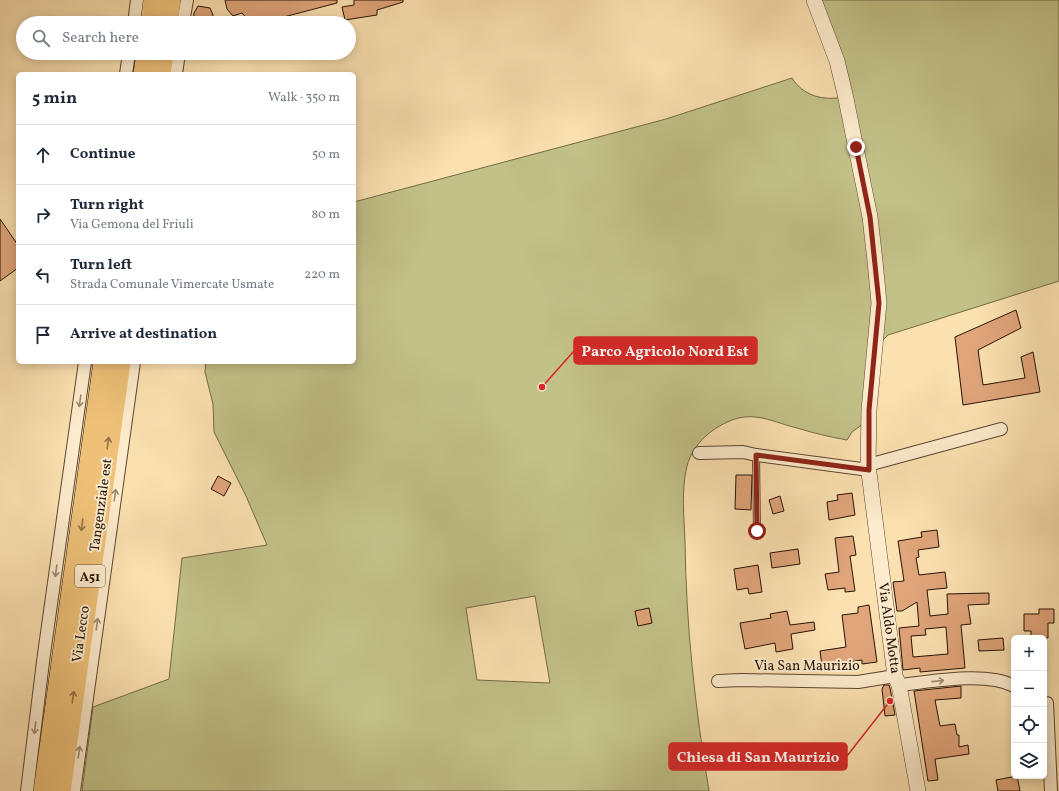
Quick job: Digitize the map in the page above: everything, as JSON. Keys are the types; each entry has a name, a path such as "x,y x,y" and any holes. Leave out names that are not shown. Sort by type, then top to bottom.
{"highway":[{"path":"152,16 154,0"},
{"path":"168,16 170,0"},
{"path":"144,72 146,60"},
{"path":"160,72 162,60"},
{"name":"Tangenziale est","path":"44,791 104,364"},
{"name":"Tangenziale est","path":"60,791 120,364"}],"street":[{"path":"135,16 138,0"},
{"path":"184,16 187,0"},
{"name":"Via Aldo Motta","path":"814,0 837,61 845,94 870,217 876,261 879,303 869,410 868,467 897,680 918,791"},
{"path":"126,72 128,60"},
{"path":"176,72 178,60"},
{"path":"27,791 44,654 85,364"},
{"name":"Via Lecco","path":"74,791 134,364"},
{"path":"699,453 743,452 756,455 868,467 1001,429"},
{"name":"Via San Maurizio","path":"718,681 858,682 967,678 1005,681 1011,684"},
{"path":"1050,703 1051,791"}],"lane":[{"path":"756,455 757,531"}],"shaded area":[{"path":"820,0 1059,0 1059,281 888,335 882,341 863,424 852,432 847,440 815,433 759,417 743,417 719,426 705,436 694,450 685,475 683,504 687,604 699,729 709,791 82,791 93,707 169,679 182,558 267,545 246,496 214,432 213,404 205,372 206,364 356,364 356,201 666,119 792,78 802,89 814,96 836,98 843,97","holes":["535,596 550,683 477,680 466,608"]}],"building":[{"path":"225,0 337,0 337,3 288,16 245,16 242,13 233,16 227,9"},
{"path":"354,0 403,0 403,2 377,10 377,15 356,18 356,16 344,16 342,7 354,5"},
{"path":"198,6 210,8 213,16 194,16"},
{"path":"0,219 16,242 16,269 0,281"},
{"path":"1016,310 1021,328 978,350 983,385 1025,378 1021,357 1033,352 1040,392 963,405 955,337"},
{"path":"736,475 752,475 751,510 735,509"},
{"path":"218,476 231,483 224,496 211,489"},
{"path":"852,493 855,515 829,520 827,502 838,500 837,495"},
{"path":"780,496 784,511 773,514 769,500"},
{"path":"937,530 939,547 918,550 919,557 916,558 919,575 945,572 947,588 927,590 930,616 948,614 947,594 989,593 989,604 968,605 971,624 961,625 965,668 920,672 920,668 903,670 899,628 919,626 917,602 902,611 897,611 893,582 904,581 898,541 922,537 921,532","holes":["946,627 948,654 913,657 911,636 926,635 925,629"]},
{"path":"853,536 856,555 850,556 855,591 845,592 845,588 828,590 825,574 839,572 835,538"},
{"path":"798,549 800,564 772,568 770,553"},
{"path":"758,565 762,592 749,594 748,588 737,590 734,569"},
{"path":"869,605 877,662 862,664 862,660 822,666 820,651 846,647 842,615 858,613 858,607"},
{"path":"649,608 652,623 638,626 635,611"},
{"path":"1039,609 1054,609 1054,623 1048,623 1048,638 1047,635 1031,635 1031,631 1024,631 1024,614 1039,614"},
{"path":"787,611 790,625 814,622 815,630 791,634 793,649 776,652 775,643 745,649 740,623 771,618 770,614"},
{"path":"1003,638 1004,650 979,651 978,640"},
{"path":"884,685 889,685 895,715 885,716 882,689"},
{"path":"961,686 961,698 935,700 940,726 955,724 957,735 959,735 959,747 968,745 969,754 935,759 938,780 928,781 914,691"},
{"path":"1011,777 1011,779 1018,779 1020,791 998,791 996,780"}],"place":[{"name":"Parco Agricolo Nord Est","path":"542,387"},
{"name":"Chiesa di San Maurizio","path":"890,701"}],"route":[{"path":"757,531 756,455 869,470 869,410 879,303 876,261 870,217 856,147"}]}
